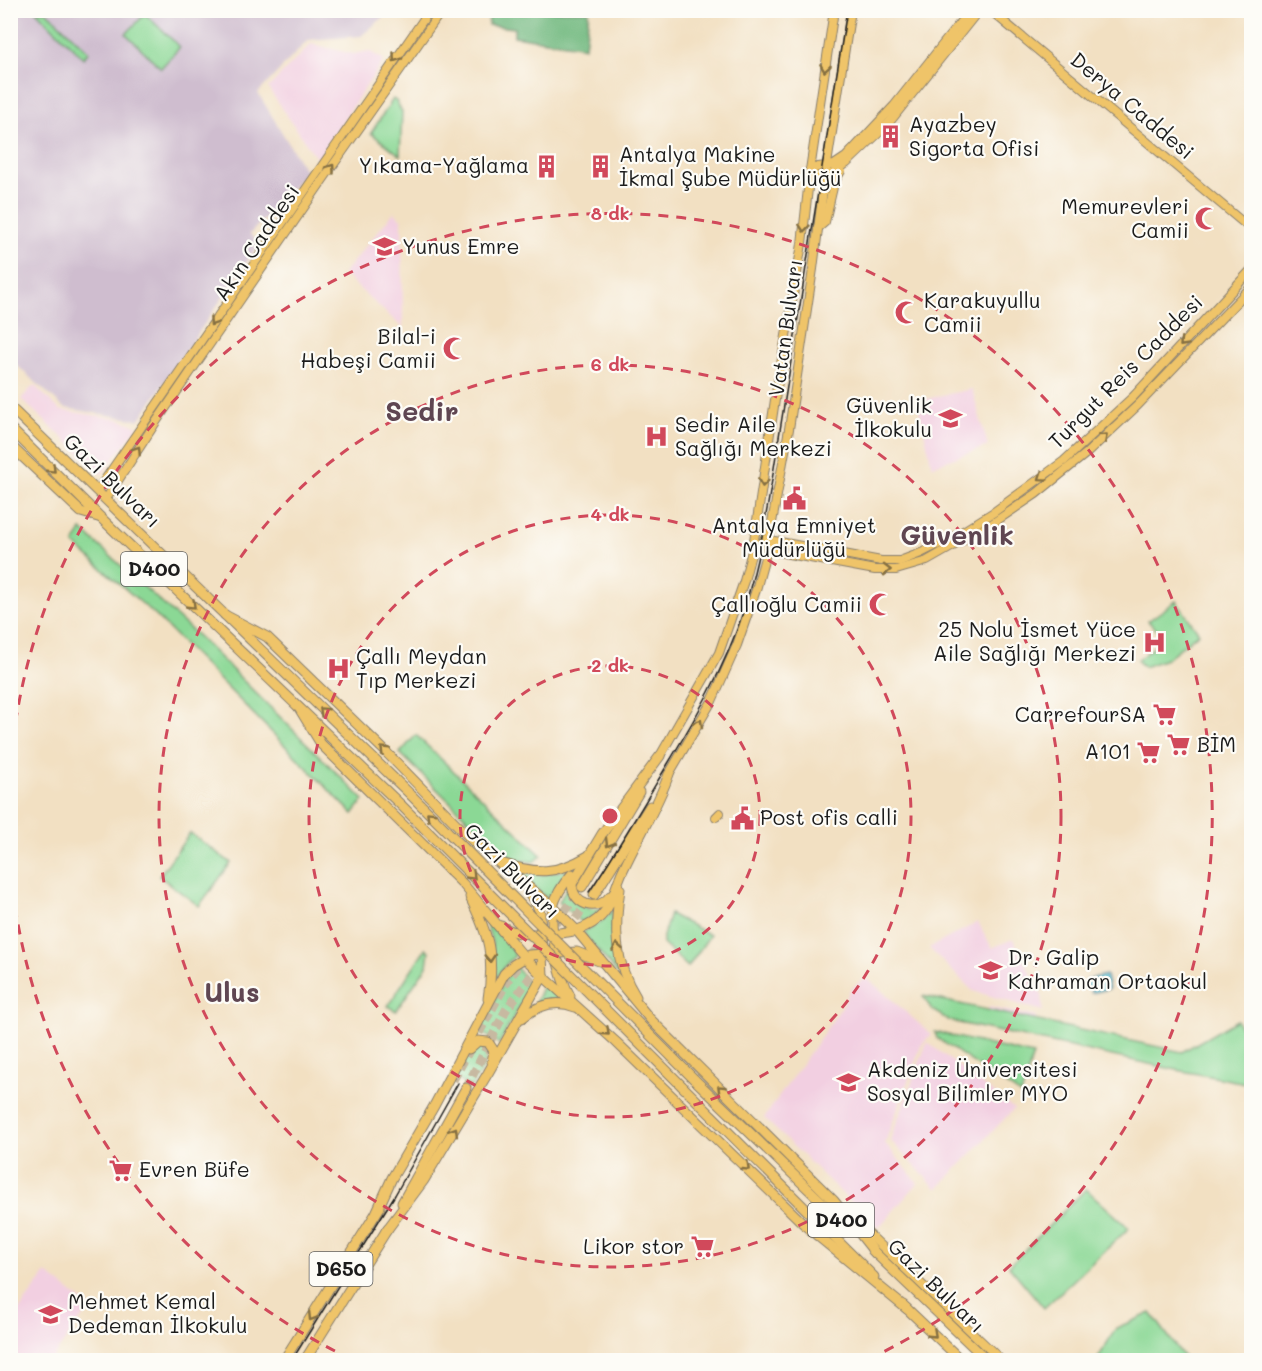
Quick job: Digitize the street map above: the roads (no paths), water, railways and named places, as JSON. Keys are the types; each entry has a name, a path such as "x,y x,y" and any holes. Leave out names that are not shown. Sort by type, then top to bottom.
{"highway":[{"name":"Gazi Bulvarı","path":"10,407 411,795 694,1079 987,1360"},
{"name":"Gazi Bulvarı","path":"10,428 401,805 907,1310 961,1360"},
{"path":"10,445 81,512 100,517"},
{"path":"225,615 267,638 387,753 476,844 553,907 578,931 650,1019 834,1201 876,1254"},
{"path":"299,708 321,744 464,884 524,957 543,976 581,1009 808,1228 907,1310"},
{"path":"615,889 608,899 599,905 587,905 576,897 572,884 590,854 660,756"},
{"path":"582,887 660,756"},
{"path":"496,923 510,932 541,934 578,931 598,919 606,910 623,869 659,801 669,774"},
{"path":"594,896 669,774"},
{"path":"495,861 531,872 544,872 565,867 590,854"},
{"path":"573,1002 564,986 557,953 553,907 562,886 590,854"},
{"path":"623,869 615,936 625,977 650,1019"},
{"path":"386,1231 424,1180 543,976 540,913 537,905 516,878"},
{"path":"464,884 480,918 491,955 491,977 486,1011"},
{"path":"377,1211 392,1178 486,1011 504,974 529,955 577,952 602,963"},
{"path":"516,1024 531,1010 542,1005 566,1003 581,1009"},
{"path":"459,1060 478,1041 488,1042 494,1051 488,1073"},
{"name":"D650","path":"284,1360 399,1178 453,1080"},
{"name":"D650","path":"305,1360 386,1231 466,1088"}],"main road":[{"name":"Akın Caddesi","path":"97,491 430,10"},
{"name":"Akın Caddesi","path":"106,499 154,424 442,10"},
{"path":"660,756 719,653 754,544 776,393 802,244 810,170 834,10"},
{"name":"Vatan Bulvarı","path":"669,774 712,701 737,645 767,550 790,424 851,10"},
{"path":"818,228 825,222 834,183 846,160 894,106 970,10"},
{"path":"810,170 813,175 825,179 888,124 979,10"},
{"name":"Derya Caddesi","path":"990,10 1251,230"},
{"path":"829,152 833,159 846,160"},
{"path":"810,170 846,160"},
{"name":"Turgut Reis Caddesi","path":"769,538 881,561 900,561 957,535 994,512 1064,461 1132,397 1251,269"},
{"name":"Turgut Reis Caddesi","path":"767,550 875,570 896,570 927,561 990,525 1036,494 1088,452 1138,405 1251,286"},
{"path":"754,544 769,538"},
{"path":"834,1201 1001,1360"}],"water":[{"path":"1106,975 1109,989 1091,993 1090,989 1086,988 1088,979"}],"tunnel":[{"path":"453,1080 509,978 558,921 579,892"},
{"path":"567,929 590,900"},
{"path":"466,1088 506,1010 540,964"}],"tram line":[{"path":"589,892 638,814 709,692 728,653 743,612 753,577 771,486 847,10"},
{"path":"292,1360 395,1195 458,1083"}],"place":[{"name":"Ayazbey Sigorta Ofisi","path":"891,137"},
{"name":"Yıkama-Yağlama","path":"547,166"},
{"name":"Antalya Makine İkmal Şube Müdürlüğü","path":"601,167"},
{"name":"Memurevleri Camii","path":"1207,219"},
{"name":"Yunus Emre","path":"384,247"},
{"name":"Karakuyullu Camii","path":"906,313"},
{"name":"Bilal-i Habeşi Camii","path":"454,349"},
{"name":"Güvenlik İlkokulu","path":"950,418"},
{"name":"Sedir Aile Sağlığı Merkezi","path":"657,437"},
{"name":"Antalya Emniyet Müdürlüğü","path":"794,498"},
{"name":"Çallıoğlu Camii","path":"880,605"},
{"name":"25 Nolu İsmet Yüce Aile Sağlığı Merkezi","path":"1154,642"},
{"name":"Çallı Meydan Tıp Merkezi","path":"338,669"},
{"name":"CarrefourSA","path":"1164,715"},
{"name":"BİM","path":"1179,745"},
{"name":"A101","path":"1149,752"},
{"name":"Post ofis calli","path":"742,818"},
{"name":"Dr. Galip Kahraman Ortaokul","path":"990,970"},
{"name":"Akdeniz Üniversitesi Sosyal Bilimler MYO","path":"849,1082"},
{"name":"Evren Büfe","path":"121,1170"},
{"name":"Likor stor","path":"702,1247"},
{"name":"Mehmet Kemal Dedeman İlkokulu","path":"50,1314"}],"district":[{"name":"Sedir","path":"422,412"},
{"name":"Güvenlik","path":"957,536"},
{"name":"Ulus","path":"232,993"}]}
